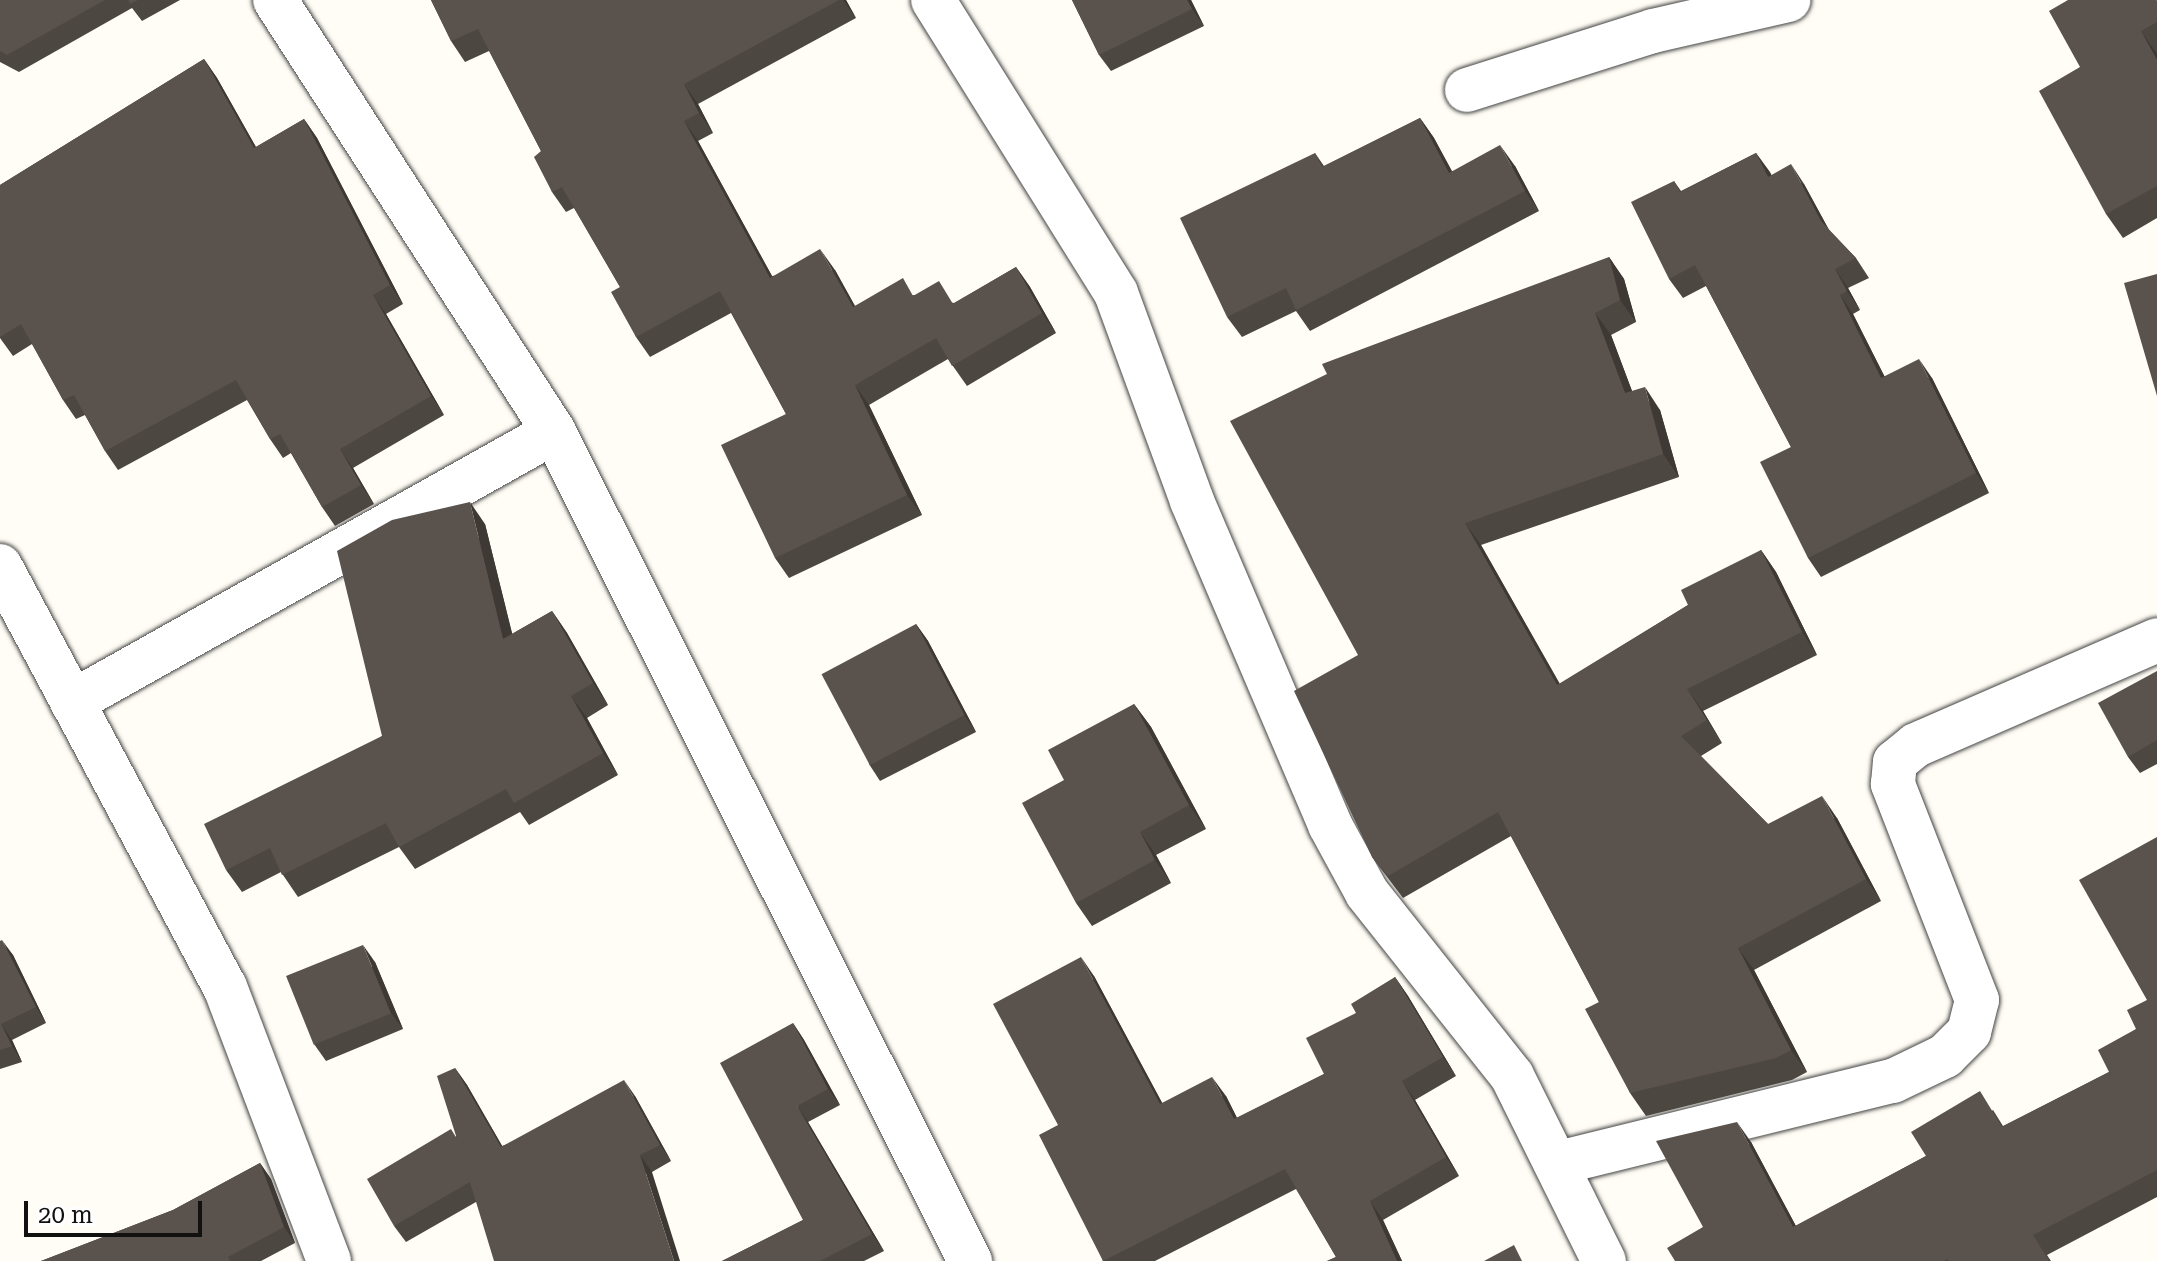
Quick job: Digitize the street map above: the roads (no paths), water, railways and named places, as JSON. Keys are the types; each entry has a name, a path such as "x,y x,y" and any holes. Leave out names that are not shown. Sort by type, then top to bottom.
{"street":[{"path":"275,0 554,432 970,1261"},
{"path":"933,0 1116,293 1192,501 1330,825 1367,893 1512,1076 1558,1163 1604,1261"},
{"path":"1467,90 1653,31 1788,0"},
{"path":"72,702 554,432"},
{"path":"0,566 225,987 329,1261"},
{"path":"1558,1163 1893,1081 1945,1056 1969,1032 1977,1000 1893,784 1895,762 1916,745 2157,640"}]}
